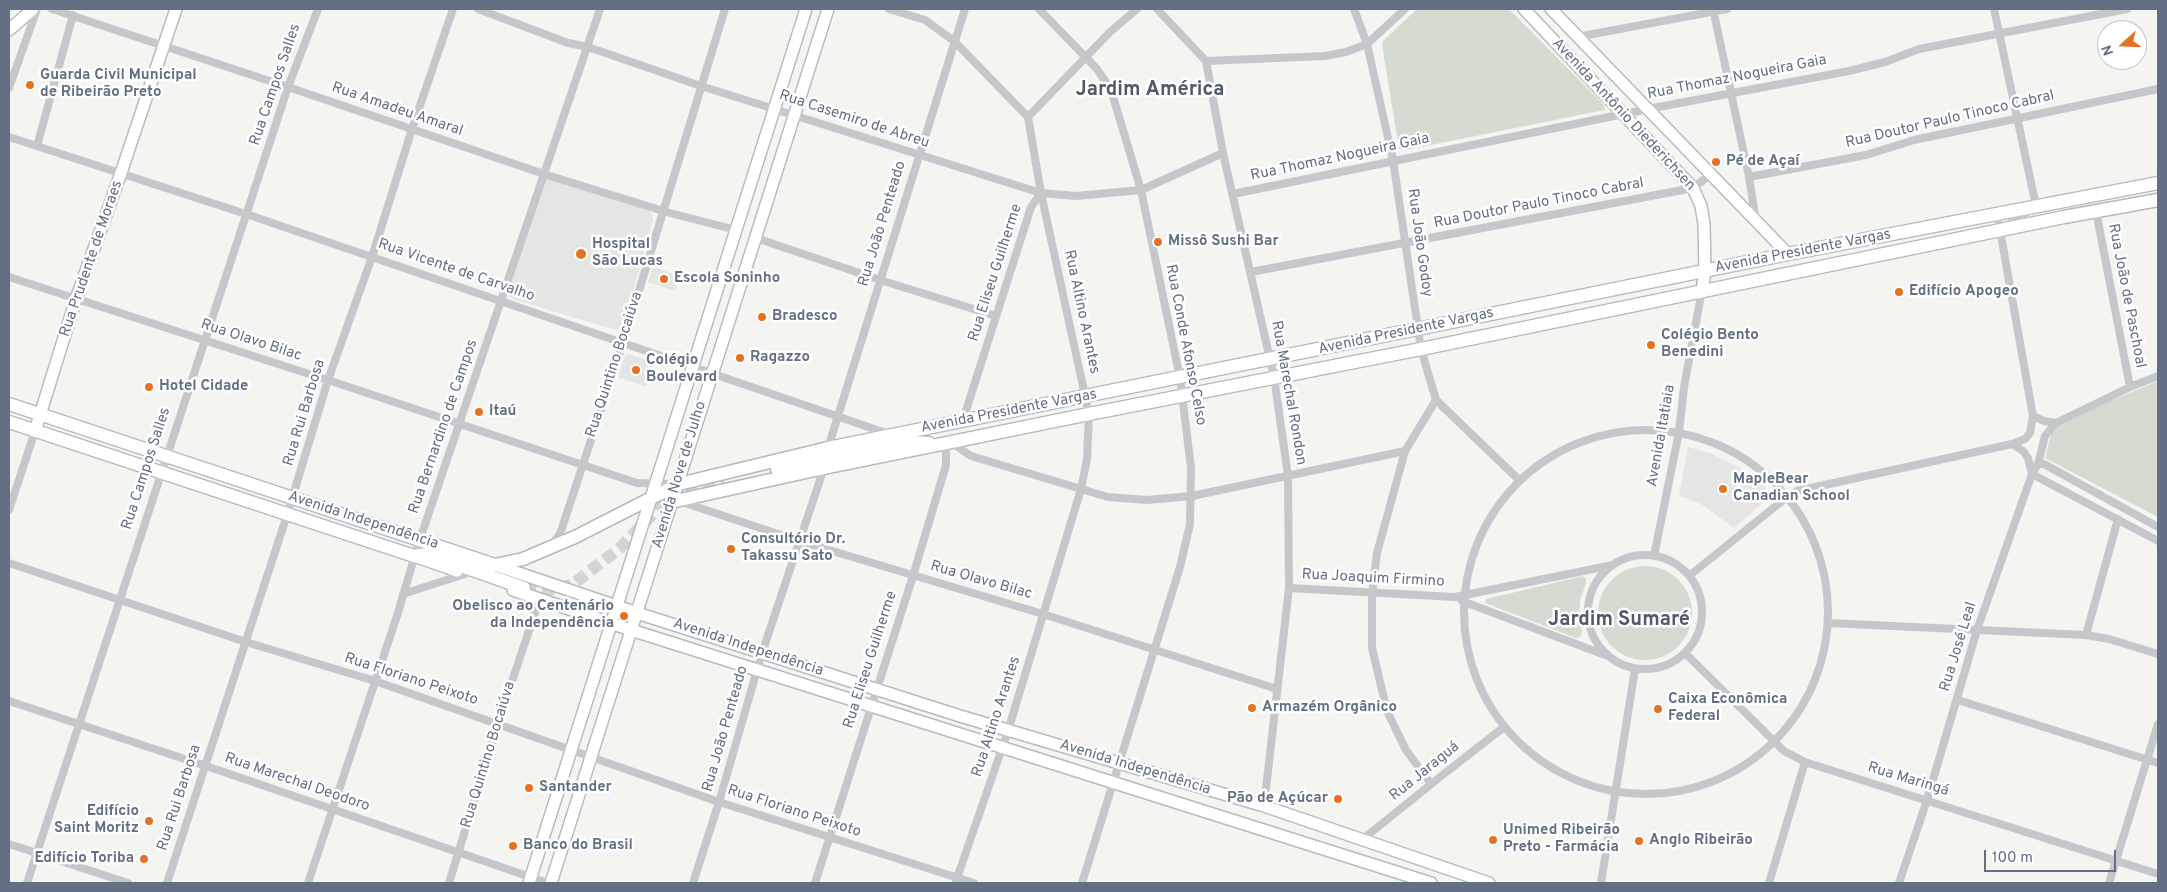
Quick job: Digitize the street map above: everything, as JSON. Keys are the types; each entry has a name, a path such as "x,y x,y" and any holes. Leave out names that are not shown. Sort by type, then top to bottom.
{"main road":[{"path":"9,30 35,9"},
{"name":"Rua Prudente de Moraes","path":"35,430 76,299 122,173 176,9"},
{"name":"Avenida Nove de Julho","path":"530,881 806,9"},
{"name":"Avenida Nove de Julho","path":"550,883 674,501 712,372 828,9"},
{"name":"Avenida Antônio Diederichsen","path":"1524,9 1693,188 1701,206 1704,224 1705,272 1702,290"},
{"name":"Avenida Antônio Diederichsen","path":"1550,9 1788,254"},
{"name":"Avenida Presidente Vargas","path":"679,484 828,448 963,420 1270,360 1788,254 2158,183"},
{"name":"Avenida Presidente Vargas","path":"674,501 824,468 1089,414 1421,349 2000,230 2158,200"},
{"name":"Avenida Independência","path":"9,404 637,613 1008,731 1120,762 1188,785 1264,806 1490,883"},
{"name":"Avenida Independência","path":"9,422 160,474 540,598 612,624 1431,883"},
{"path":"724,480 911,442 949,444"},
{"path":"494,566 522,559 550,548 679,484"},
{"path":"414,556 427,554 524,588"}],"street":[{"path":"9,88 35,9"},
{"name":"Rua Amadeu Amaral","path":"52,9 164,45 543,174 664,211 736,230"},
{"name":"Rua Campos Salles","path":"27,883 288,87 318,9"},
{"name":"Rua Rui Barbosa","path":"167,883 287,515 328,380 372,257 412,129 453,9"},
{"name":"Rua Casemiro de Abreu","path":"478,9 568,43 588,47 701,86 1041,193 1076,196 1141,190 1223,153"},
{"name":"Rua Bernardino de Campos","path":"308,883 414,556 600,9"},
{"name":"Rua Quintino Bocaiúva","path":"550,548 560,534 623,343 725,9"},
{"path":"889,9 926,20 954,41 1028,116 1110,32 1137,9"},
{"name":"Rua João Penteado","path":"828,448 965,9"},
{"name":"Rua Conde Afonso Celso","path":"1039,9 1097,69 1111,90 1141,190 1180,378 1191,468 1190,524 1167,611 1082,883"},
{"path":"1157,9 1206,61 1325,56 1346,52 1367,44 1405,9"},
{"name":"Rua João Godoy","path":"1354,9 1367,44 1393,160 1421,349 1436,400 1519,480"},
{"path":"1578,37 1713,10 1727,9"},
{"path":"1994,9 2036,206 2000,230"},
{"name":"Rua Thomaz Nogueira Gaia","path":"1233,194 1648,109 1849,71 1885,62 1919,49 2000,35 2127,9"},
{"path":"1713,10 1756,223"},
{"path":"37,146 73,15"},
{"name":"Rua Marechal Rondon","path":"1206,61 1223,153 1274,377 1288,476 1289,588 1264,806"},
{"name":"Rua Doutor Paulo Tinoco Cabral","path":"1748,177 1866,155 1914,140 2158,89"},
{"name":"Rua Altino Arantes","path":"956,881 1008,731 1081,489 1087,459 1089,414 1086,396 1041,193 1028,116"},
{"name":"Rua Vicente de Carvalho","path":"9,137 247,214 894,435"},
{"name":"Rua Doutor Paulo Tinoco Cabral","path":"1251,272 1693,188 1711,174"},
{"name":"Rua Eliseu Guilherme","path":"963,420 1031,206 1041,193"},
{"path":"1031,206 1045,210"},
{"name":"Rua João de Paschoal","path":"2096,211 2130,387"},
{"path":"1689,576 1797,491 2012,444 2025,439 2030,433 2033,416 1997,213"},
{"path":"756,238 880,280 996,316"},
{"name":"Rua Olavo Bilac","path":"9,277 328,380 583,466 637,483 656,485"},
{"name":"Avenida Itatiaia","path":"1654,556 1679,432 1684,387 1702,290"},
{"path":"2033,416 2044,421 2056,423 2130,387 2158,376"},
{"path":"1431,784 1406,750 1387,711 1372,648 1372,594 1377,553 1405,451 1436,400"},
{"name":"Rua José Leal","path":"1899,883 1958,700 1977,630 2032,474 2038,464 2045,436 2056,423"},
{"path":"1644,429 1679,432 1704,438 1742,457 1770,478 1787,497 1803,519 1821,561 1828,596 1828,624 1820,667 1802,708 1775,743 1748,765 1710,784 1685,792 1651,796 1616,793 1591,787 1566,777 1543,764 1522,747 1504,728 1481,690 1467,647 1464,598 1470,563 1482,532 1498,504 1519,480 1546,458 1577,442 1610,432 1644,429"},
{"name":"Rua Prudente de Moraes","path":"9,510 35,430"},
{"path":"949,444 971,456 1108,497 1147,500 1192,496 1405,451"},
{"name":"Rua Eliseu Guilherme","path":"815,883 913,576 946,465 949,444"},
{"path":"2012,444 2023,451 2028,458 2032,474 2158,541"},
{"path":"2038,464 2044,464 2158,527"},
{"name":"Rua João Penteado","path":"693,883 719,802 762,653 824,468"},
{"name":"Avenida Presidente Vargas","path":"656,485 679,484"},
{"name":"Rua Olavo Bilac","path":"674,501 913,576 1043,614 1277,689"},
{"path":"2086,635 2118,519"},
{"path":"1464,598 1613,565 1632,556 1654,556 1673,563 1689,576 1698,590 1702,607 1701,624 1695,640 1685,653 1674,662 1649,670 1635,669 1620,664 1607,655 1596,642 1590,626 1588,608 1592,592 1600,577 1613,565"},
{"name":"Rua Floriano Peixoto","path":"9,563 246,642 375,681 719,802 956,881 974,883"},
{"path":"403,594 465,574"},
{"name":"Rua Joaquim Firmino","path":"1289,588 1464,598 1607,655"},
{"name":"Rua Quintino Bocaiúva","path":"449,883 498,723 540,598"},
{"path":"1828,624 2086,635 2109,639 2158,654"},
{"name":"Rua Maringá","path":"1685,653 1775,743 1784,751 1805,762 2158,874"},
{"path":"1601,883 1635,669"},
{"path":"1958,700 2158,762"},
{"name":"Rua Marechal Deodoro","path":"9,701 459,852 530,881 550,883"},
{"path":"2109,883 2158,724"},
{"name":"Rua Jaraguá","path":"1363,839 1504,728"},
{"path":"1769,883 1805,762"},
{"path":"9,844 128,883"}],"shaded area":[{"path":"1417,9 1509,9 1604,105 1605,110 1406,150 1399,149 1382,45 1383,41"},
{"name":"Hospital São Lucas","path":"547,178 648,209 651,212 653,220 623,327 618,331 513,299 508,295 507,292"},
{"name":"Escola Soninho","path":"653,266 679,276 675,291 648,282"},
{"name":"Colégio Boulevard","path":"629,354 654,362 646,387 618,377 625,356"},
{"path":"2158,381 2158,517 2045,458 2054,424"},
{"name":"MapleBear Canadian School","path":"1688,447 1710,453 1740,468 1765,487 1768,498 1734,528 1701,504 1679,496"},
{"path":"1645,566 1663,570 1678,580 1688,595 1692,613 1688,631 1678,646 1663,656 1645,660 1627,656 1612,646 1602,631 1598,613 1602,595 1612,580 1627,570"},
{"path":"1583,576 1586,579 1586,583 1580,601 1579,621 1582,631 1581,636 1576,638 1485,603 1486,599"}],"tunnel":[{"path":"524,588 544,591 572,585 620,548 668,498 691,488 724,480"}],"place":[{"name":"Guarda Civil Municipal de Ribeirão Preto","path":"30,85"},
{"name":"Pé de Açaí","path":"1716,162"},
{"name":"Missô Sushi Bar","path":"1158,242"},
{"name":"Hospital São Lucas","path":"581,254"},
{"name":"Escola Soninho","path":"664,279"},
{"name":"Edifício Apogeo","path":"1899,292"},
{"name":"Bradesco","path":"762,317"},
{"name":"Colégio Bento Benedini","path":"1651,345"},
{"name":"Ragazzo","path":"740,358"},
{"name":"Colégio Boulevard","path":"636,370"},
{"name":"Hotel Cidade","path":"149,387"},
{"name":"Itaú","path":"479,412"},
{"name":"MapleBear Canadian School","path":"1723,489"},
{"name":"Consultório Dr. Takassu Sato","path":"731,549"},
{"name":"Obelisco ao Centenário da Independência","path":"624,616"},
{"name":"Armazém Orgânico","path":"1252,708"},
{"name":"Caixa Econômica Federal","path":"1658,709"},
{"name":"Santander","path":"529,788"},
{"name":"Pão de Açúcar","path":"1338,799"},
{"name":"Edifício Saint Moritz","path":"149,821"},
{"name":"Unimed Ribeirão Preto - Farmácia","path":"1493,840"},
{"name":"Anglo Ribeirão","path":"1639,841"},
{"name":"Banco do Brasil","path":"513,846"},
{"name":"Edifício Toriba","path":"144,859"}],"district":[{"name":"Jardim América","path":"1150,91"},
{"name":"Jardim Sumaré","path":"1619,621"}]}
